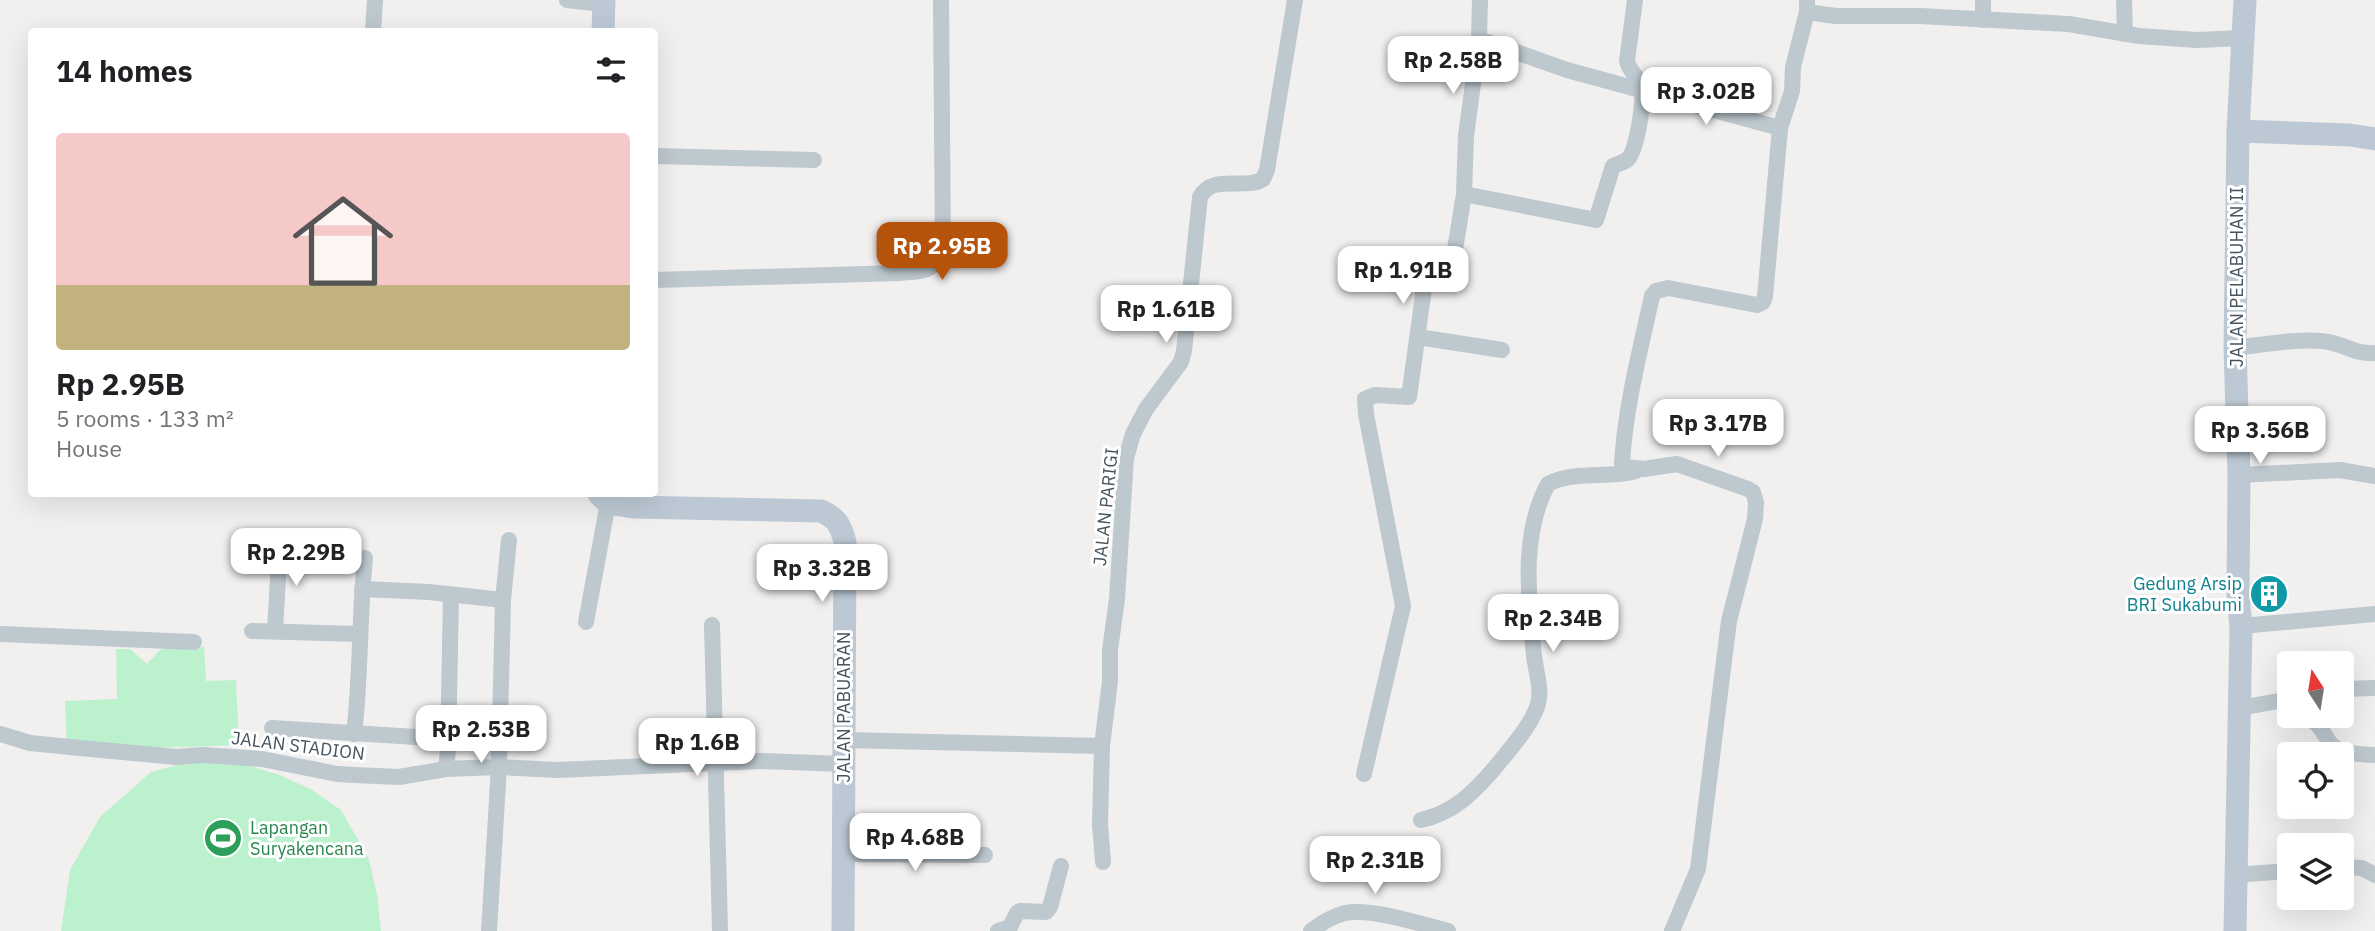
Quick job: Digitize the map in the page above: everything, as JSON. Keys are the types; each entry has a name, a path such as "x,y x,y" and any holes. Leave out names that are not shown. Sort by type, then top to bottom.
{"main road":[{"name":"JALAN PELABUHAN II","path":"2235,931 2241,626 2238,596 2239,475 2235,348 2238,131 2245,0"},
{"path":"603,2 603,28"},
{"path":"2238,131 2350,135 2375,139"},
{"name":"JALAN PABUARAN","path":"604,498 633,507 821,511 834,516 842,530 845,542 843,931"}],"street":[{"path":"373,28 375,0"},
{"path":"567,0 603,2"},
{"path":"658,280 900,273 924,271 936,264 943,254 941,0"},
{"name":"JALAN PARIGI","path":"1094,746 1110,681 1110,650 1117,599 1126,458 1133,434 1146,409 1181,362 1199,197 1211,184 1257,183 1263,179 1267,170 1295,0"},
{"path":"1364,774 1403,606 1365,399 1375,395 1409,397 1425,281 1433,274 1452,268 1464,194 1466,136 1479,39 1480,0"},
{"path":"1464,194 1597,220 1614,166 1625,162 1631,154 1637,131 1643,91 1639,77 1628,65 1630,22 1635,0"},
{"path":"1983,0 1983,20"},
{"path":"2124,0 2125,34"},
{"path":"1644,469 1624,466 1623,447 1652,296 1656,291 1668,288 1742,304 1757,305 1763,302 1765,297 1780,128 1792,91 1797,46 1807,6 1836,16 1920,16 2069,24 2125,34 2197,40 2243,38"},
{"path":"1479,39 1567,70 1780,128"},
{"path":"658,156 814,160"},
{"path":"1418,337 1502,350"},
{"path":"2235,348 2307,341 2333,342 2345,349 2366,354 2375,353"},
{"path":"1421,820 1437,817 1454,808 1475,791 1534,714 1539,700 1539,686 1529,575 1533,528 1548,484 1572,476 1614,475 1677,464 1753,492 1756,502 1755,519 1729,621 1698,869 1672,931"},
{"path":"2239,475 2340,470 2375,476"},
{"path":"586,622 604,498"},
{"path":"489,931 499,767 503,600 509,541"},
{"path":"275,631 280,544"},
{"path":"354,734 365,558"},
{"path":"362,589 429,592 503,600"},
{"path":"446,769 451,596"},
{"path":"2241,626 2375,614"},
{"path":"712,625 720,931"},
{"path":"252,631 359,634"},
{"path":"0,634 194,642"},
{"path":"2354,689 2375,688"},
{"path":"2240,708 2277,704"},
{"path":"272,728 448,739"},
{"path":"2320,728 2329,743 2342,752 2375,755"},
{"name":"JALAN STADION","path":"0,734 30,743 80,748 176,757 204,755 262,759 337,774 399,776 446,769 499,767 558,770 761,761 844,764"},
{"path":"843,740 1094,746 1103,862"},
{"path":"845,854 985,855"},
{"path":"998,931 1010,927 1020,911 1046,912 1051,907 1061,866"},
{"path":"2354,868 2362,868 2375,875"},
{"path":"2235,875 2277,872"},
{"path":"1311,931 1329,918 1360,912 1448,931"}],"green space":[{"path":"204,647 206,681 236,680 239,745 67,751 65,701 117,699 116,649 130,649 147,664 161,649"},
{"name":"Lapangan Suryakencana","path":"237,762 280,775 312,790 341,810 369,859 381,931 61,931 70,870 100,817 151,772 185,763"}],"place":[{"name":"Gedung Arsip BRI Sukabumi","path":"2269,594"},
{"name":"Lapangan Suryakencana","path":"223,838"}]}
